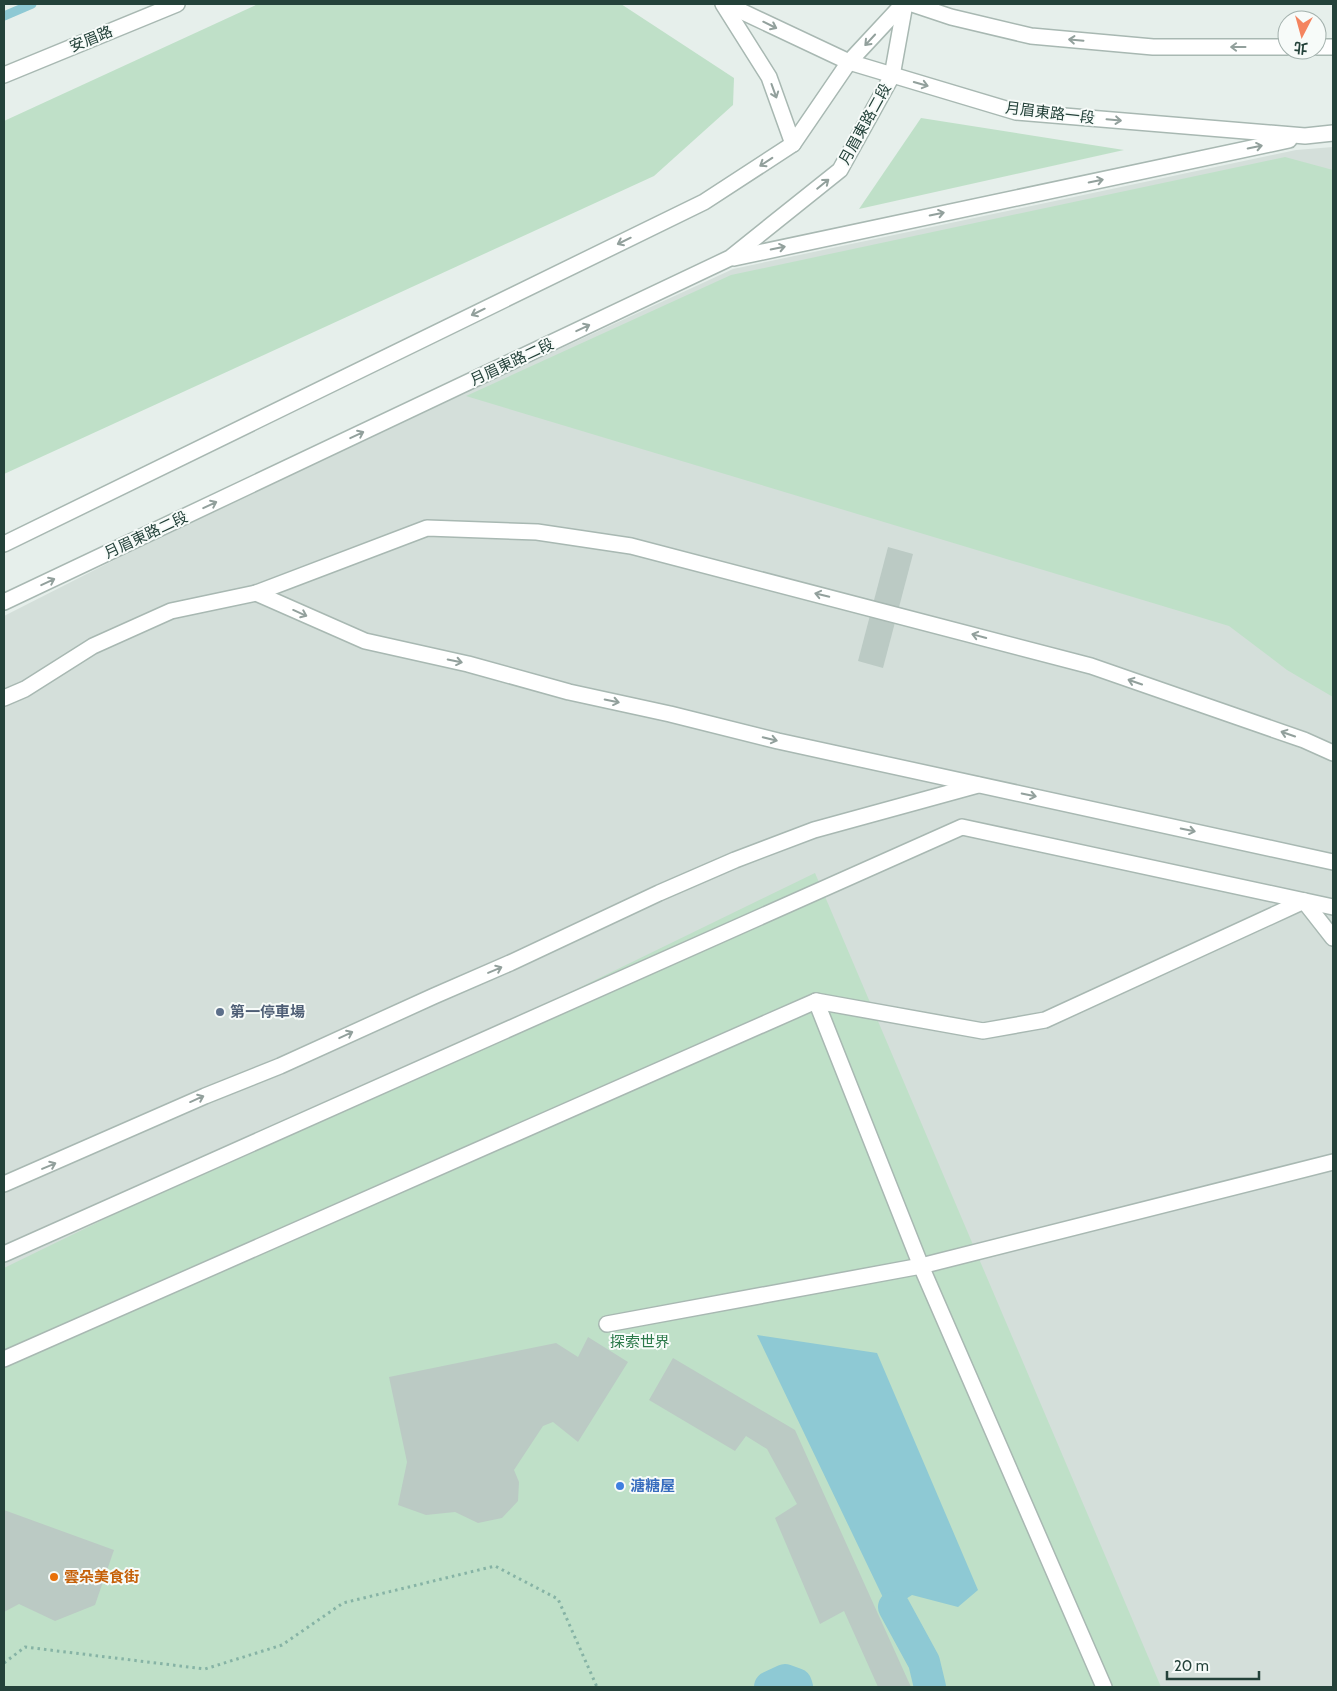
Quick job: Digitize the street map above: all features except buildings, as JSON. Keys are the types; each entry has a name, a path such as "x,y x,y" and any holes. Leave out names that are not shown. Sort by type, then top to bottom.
{"street":[{"name":"安眉路","path":"4,75 177,4"},
{"path":"723,4 768,76 793,144"},
{"name":"月眉東路一段","path":"726,4 849,62 1016,112 1305,136 1333,133"},
{"name":"月眉東路二段","path":"4,544 704,202 793,144 849,62 904,4"},
{"name":"月眉東路二段","path":"4,602 730,258 840,170 892,76 904,4"},
{"path":"912,4 951,17 1031,36 1153,46 1277,47"},
{"path":"730,258 1305,136 1333,145"},
{"path":"4,698 25,688 93,646 171,611 256,593 427,528 537,532 631,546 1091,666 1304,740 1333,753"},
{"path":"256,593 364,641 468,664 569,692 670,714 778,742 981,784 1333,862"},
{"path":"4,1184 205,1096 280,1066 527,956 659,893 735,860 814,830 981,784"},
{"path":"4,1254 962,826 1333,907"},
{"path":"1304,900 1333,938"},
{"path":"4,1359 816,1001 983,1031 1045,1020 1304,900"},
{"path":"816,1001 921,1266 1104,1687"},
{"path":"607,1324 921,1266 1333,1162"}],"path":[{"path":"4,1662 25,1647 205,1669 282,1645 343,1603 495,1566 558,1599 597,1687"}],"shaded area":[{"path":"1333,147 1333,1687 4,1687 4,616 128,553 414,416 733,269 1296,150"}],"green space":[{"path":"258,4 621,4 734,78 733,105 654,176 4,474 4,121"},
{"path":"921,118 1124,150 859,209"},
{"path":"1285,157 1333,170 1333,697 1287,670 1229,626 466,396 731,275"},
{"name":"探索世界","path":"815,873 1161,1687 4,1687 4,1268"}],"water":[{"path":"757,1335 877,1353 978,1590 958,1607 912,1595 889,1610"}],"waterway":[{"path":"4,16 32,4"},
{"path":"894,1607 924,1662 930,1687"},
{"path":"770,1687 785,1680 796,1684 797,1687"}],"place":[{"name":"第一停車場","path":"220,1012"},
{"name":"溏糖屋","path":"620,1486"},
{"name":"雲朵美食街","path":"54,1577"}]}
